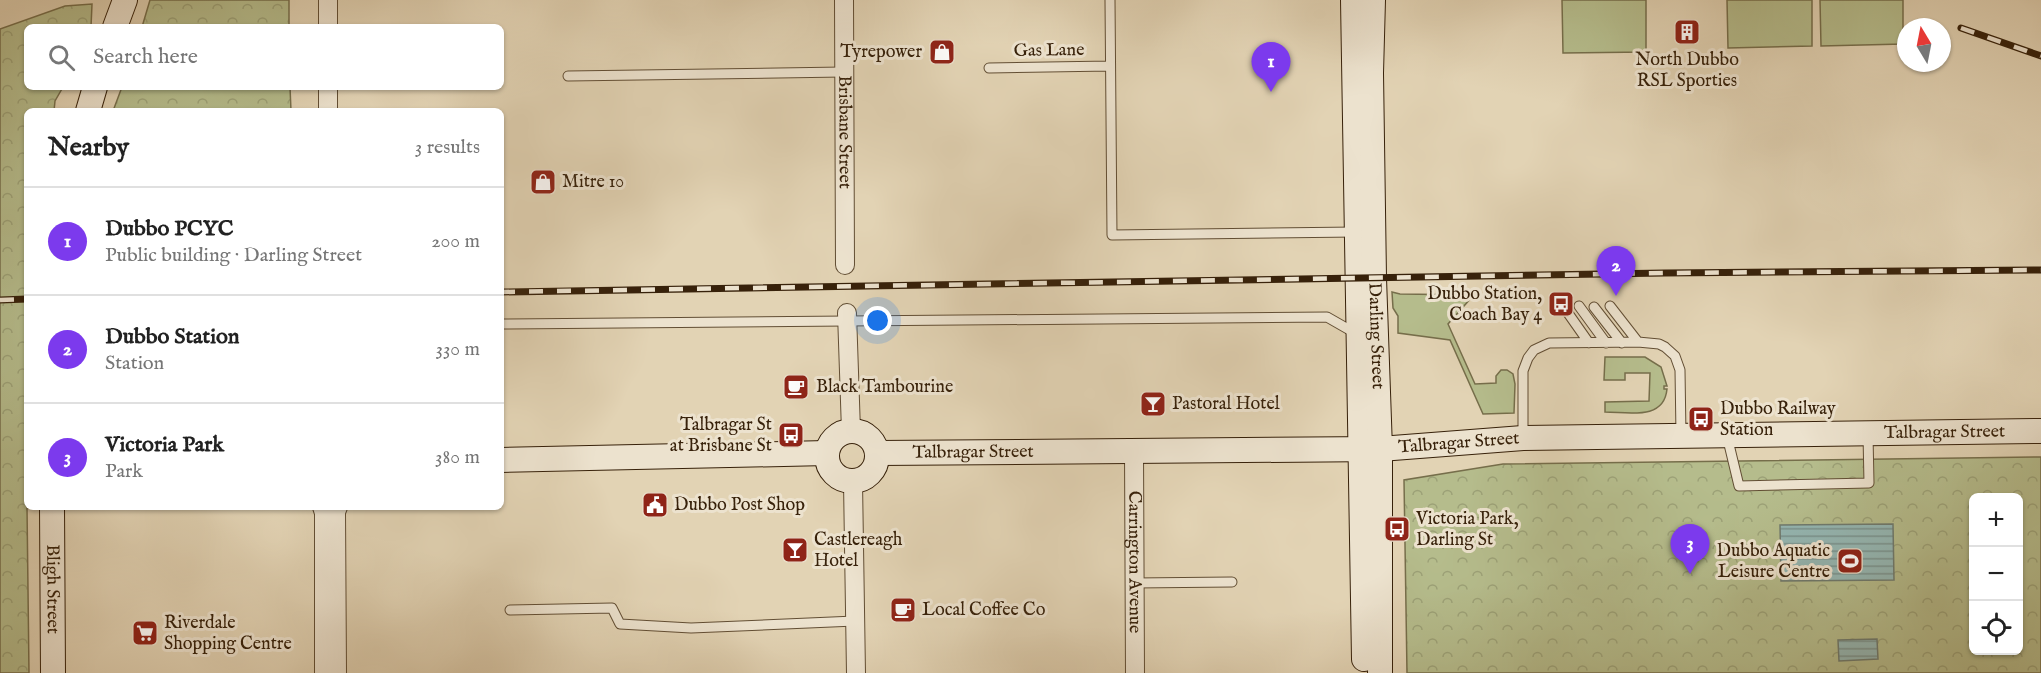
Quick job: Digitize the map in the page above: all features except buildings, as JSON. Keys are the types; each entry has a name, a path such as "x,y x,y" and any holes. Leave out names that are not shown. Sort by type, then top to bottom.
{"street":[{"path":"108,0 113,24"},
{"path":"115,24 125,0"},
{"path":"328,0 328,24"},
{"name":"Brisbane Street","path":"844,0 845,265"},
{"name":"Darling Street","path":"1353,0 1358,335 1370,449 1380,673"},
{"name":"Darling Street","path":"1364,673 1374,259 1371,74 1373,0"},
{"path":"89,108 94,90"},
{"path":"328,90 328,108"},
{"path":"847,317 851,431"},
{"name":"Talbragar Street","path":"877,453 1370,449 1523,438 2041,430"},
{"path":"851,431 868,437 877,453 872,473 860,481 852,482 836,476 827,462 829,447 838,436 851,431"},
{"name":"Carrington Avenue","path":"1134,451 1135,673"},
{"path":"504,460 827,453"},
{"path":"852,482 856,673"},
{"name":"Bligh Street","path":"52,510 53,673"},
{"path":"322,510 324,673"},
{"path":"337,510 337,673"}],"lane":[{"path":"1110,0 1112,236 1356,232"},
{"name":"Gas Lane","path":"989,68 1110,66"},
{"path":"568,76 843,72"},
{"path":"1563,306 1589,343"},
{"path":"1579,306 1606,343"},
{"path":"1610,306 1638,342"},
{"path":"1594,307 1622,343"},
{"path":"504,324 847,317 1327,317 1358,335"},
{"path":"1523,438 1523,378 1528,358 1542,345 1638,342 1659,344 1675,356 1680,370 1681,435"},
{"path":"1726,434 1739,486 1869,483 1868,433"},
{"path":"1135,582 1232,582"},
{"path":"510,610 612,608 620,624 691,628 855,621"}],"green space":[{"path":"150,0 289,0 289,24 143,24"},
{"path":"1562,0 1646,0 1646,52 1563,53"},
{"path":"1727,0 1812,0 1812,46 1728,48"},
{"path":"1820,0 1903,0 1903,18 1897,18 1897,44 1821,46"},
{"path":"92,4 91,24 24,24 24,90 61,90 55,101 54,108 24,108 24,510 27,510 29,673 0,673 0,29 65,6"},
{"path":"121,90 290,90 291,108 114,108"},
{"path":"1392,292 1472,295 1448,324 1475,384 1496,383 1496,376 1501,370 1507,370 1513,374 1514,413 1483,414 1450,340 1398,333 1398,316 1393,308"},
{"path":"1605,357 1645,357 1661,367 1667,386 1664,386 1664,389 1667,389 1659,406 1652,410 1634,413 1605,412 1605,402 1649,401 1650,373 1625,373 1625,380 1604,380"},
{"path":"2041,457 2041,673 1407,673 1404,480 1503,464"}],"water":[{"path":"1893,524 1894,580 1781,581 1780,525"},
{"path":"1877,639 1878,659 1839,661 1838,640"}],"railway":[{"path":"1961,28 2041,56"},
{"path":"504,292 1665,273 2041,270"},
{"path":"0,300 24,299"}],"place":[{"name":"North Dubbo RSL Sporties","path":"1687,32"},
{"name":"Tyrepower","path":"942,52"},
{"name":"Dubbo PCYC","path":"1271,92"},
{"name":"Mitre 10","path":"543,182"},
{"name":"Dubbo Station","path":"1616,296"},
{"name":"Dubbo Station, Coach Bay 4","path":"1561,304"},
{"name":"Black Tambourine","path":"796,387"},
{"name":"Pastoral Hotel","path":"1153,404"},
{"name":"Dubbo Railway Station","path":"1701,419"},
{"name":"Talbragar St at Brisbane St","path":"791,435"},
{"name":"Dubbo Post Shop","path":"655,505"},
{"name":"Victoria Park, Darling St","path":"1397,529"},
{"name":"Castlereagh Hotel","path":"795,550"},
{"name":"Dubbo Aquatic Leisure Centre","path":"1850,561"},
{"name":"Victoria Park","path":"1690,574"},
{"name":"Local Coffee Co","path":"903,610"},
{"name":"Riverdale Shopping Centre","path":"145,633"}]}
